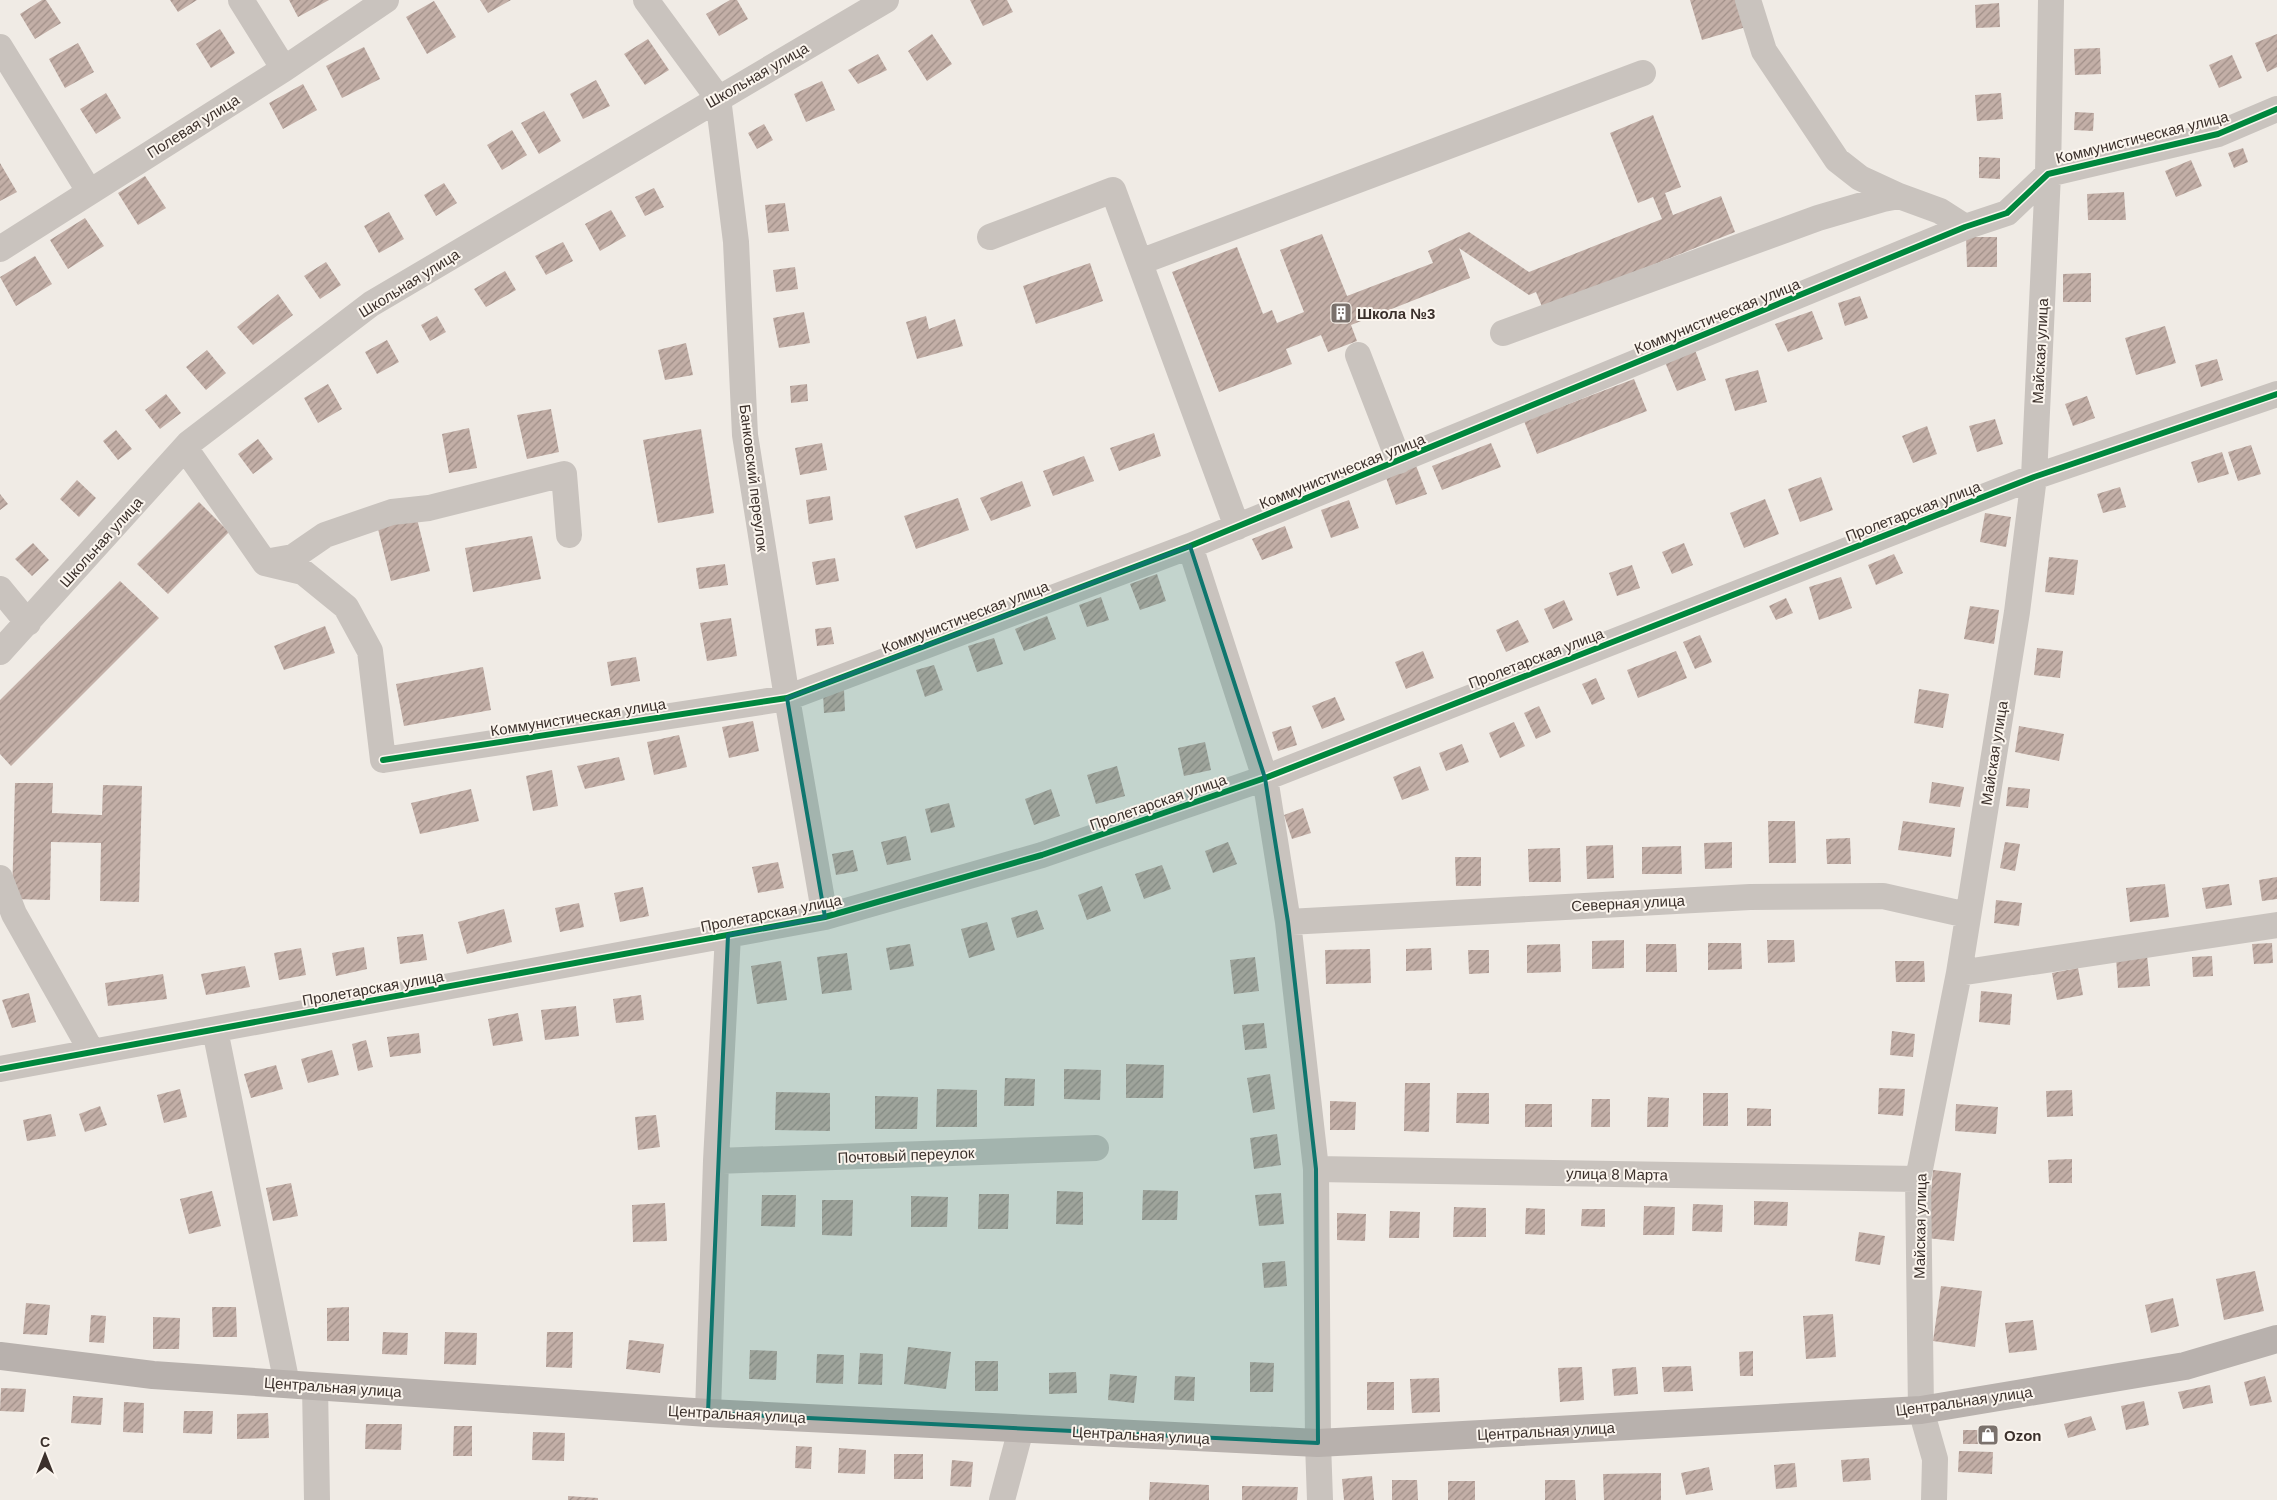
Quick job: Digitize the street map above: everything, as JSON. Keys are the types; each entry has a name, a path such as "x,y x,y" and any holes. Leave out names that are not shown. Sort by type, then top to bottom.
{"main road":[{"name":"Центральная улица","path":"0,1356 153,1375 708,1413 1318,1443 1921,1410 2185,1366 2277,1340"}],"street":[{"path":"241,0 284,69"},
{"name":"Полевая улица","path":"0,249 284,69 386,0"},
{"name":"Банковский переулок","path":"646,0 718,98 736,242 745,435 786,698 825,917"},
{"name":"Школьная улица","path":"0,652 184,448 371,304 886,0"},
{"path":"1748,0 1764,50 1837,160 1860,178 1899,196 1940,211 1965,227"},
{"name":"Майская улица","path":"1934,1500 1935,1459 1921,1410 1918,1180 1959,973 2017,612 2034,477 2048,174 2051,0"},
{"path":"0,47 89,191"},
{"path":"1140,262 1643,73"},
{"name":"Коммунистическая улица","path":"265,563 303,572 346,608 370,651 383,760 786,698 1190,546 1965,227 2007,213 2048,174 2218,134 2277,109"},
{"path":"990,237 1113,190 1237,527"},
{"path":"1503,333 1818,218 1899,196"},
{"path":"1358,355 1399,461"},
{"name":"Пролетарская улица","path":"0,1069 825,917 1042,855 1265,778 2034,477 2277,394"},
{"path":"184,448 265,563 293,557 325,535 392,512 429,508 564,474 569,535"},
{"path":"1190,546 1265,778 1288,922 1316,1169 1320,1500"},
{"path":"0,589 28,623"},
{"path":"0,878 14,914 92,1052"},
{"name":"Северная улица","path":"1288,922 1750,897 1882,896 1967,915"},
{"path":"1959,973 2277,925"},
{"path":"708,1413 716,1161 728,935"},
{"path":"216,1030 287,1384"},
{"name":"Почтовый переулок","path":"716,1161 1096,1148"},
{"name":"улица 8 Марта","path":"1316,1169 1918,1180"},
{"path":"315,1386 318,1500"},
{"path":"1002,1500 1021,1429"}],"highlighted area":[{"path":"1190,546 1265,778 1288,922 1316,1169 1318,1443 708,1413 728,935 825,917 787,698"}],"building":[{"path":"42,0 46,0 61,23 35,39 20,14"},
{"path":"170,0 197,0 178,12"},
{"path":"289,0 329,0 298,17"},
{"path":"480,0 511,0 488,13"},
{"path":"730,0 737,0 748,19 719,36 706,14"},
{"path":"970,0 1007,0 1013,12 983,26"},
{"path":"1690,0 1738,0 1746,27 1702,40"},
{"path":"434,1 456,37 427,54 406,17"},
{"path":"1999,3 2000,27 1976,28 1975,5"},
{"path":"220,29 235,53 211,68 196,44"},
{"path":"932,34 952,64 927,81 908,51"},
{"path":"2277,34 2277,67 2267,72 2255,43"},
{"path":"648,39 669,70 645,85 624,54"},
{"path":"78,43 94,72 65,88 49,59"},
{"path":"364,47 380,79 342,98 326,66"},
{"path":"2100,48 2101,74 2075,75 2074,49"},
{"path":"878,54 887,70 858,84 848,70"},
{"path":"2232,55 2242,78 2219,88 2209,65"},
{"path":"596,80 610,106 583,119 570,94"},
{"path":"822,81 835,110 806,122 794,94"},
{"path":"303,84 317,110 283,129 269,103"},
{"path":"106,93 121,118 96,134 80,109"},
{"path":"2001,93 2003,119 1977,121 1975,95"},
{"path":"544,111 561,141 539,154 521,123"},
{"path":"2075,112 2094,113 2093,131 2074,130"},
{"path":"1653,115 1681,187 1665,193 1673,215 1721,196 1735,232 1543,309 1536,292 1529,295 1459,248 1470,278 1351,325 1357,341 1328,352 1321,335 1286,349 1292,364 1219,392 1172,272 1237,247 1263,314 1272,310 1277,323 1304,312 1280,250 1322,234 1347,296 1433,263 1428,251 1469,232 1529,272 1662,219 1653,197 1638,203 1610,133"},
{"path":"764,124 773,140 757,149 748,133"},
{"path":"512,130 527,155 502,170 487,145"},
{"path":"2243,148 2248,162 2234,168 2228,153"},
{"path":"1979,157 2000,158 2000,179 1979,178"},
{"path":"2191,160 2202,186 2176,197 2165,171"},
{"path":"0,163 17,192 0,201"},
{"path":"145,176 166,208 138,225 118,193"},
{"path":"444,183 457,203 436,216 424,195"},
{"path":"654,188 664,207 645,216 635,197"},
{"path":"2124,192 2126,220 2088,220 2087,194"},
{"path":"785,203 789,231 768,233 765,205"},
{"path":"611,210 626,236 600,251 585,224"},
{"path":"389,212 404,239 379,253 364,226"},
{"path":"85,218 104,246 68,269 50,240"},
{"path":"1966,237 1997,237 1997,267 1967,267"},
{"path":"563,242 573,261 546,275 535,256"},
{"path":"35,256 52,284 16,306 0,277"},
{"path":"326,262 341,285 320,299 304,276"},
{"path":"1090,263 1103,301 1036,324 1023,286"},
{"path":"795,267 798,289 776,292 773,270"},
{"path":"505,271 516,290 486,307 474,289"},
{"path":"2091,273 2091,302 2063,302 2063,274"},
{"path":"278,294 293,315 253,345 237,327"},
{"path":"1860,296 1868,318 1845,326 1838,303"},
{"path":"1812,311 1823,339 1788,352 1775,324"},
{"path":"804,312 810,343 779,348 773,318"},
{"path":"437,316 446,332 430,341 421,325"},
{"path":"926,316 929,329 955,319 963,346 917,359 906,322"},
{"path":"2165,326 2176,363 2136,375 2125,338"},
{"path":"387,340 399,362 377,374 365,352"},
{"path":"686,343 693,375 665,380 658,350"},
{"path":"207,350 226,373 206,390 186,367"},
{"path":"1695,350 1706,380 1677,391 1665,362"},
{"path":"2217,359 2223,380 2201,387 2195,365"},
{"path":"1758,370 1767,402 1735,411 1725,379"},
{"path":"1634,379 1647,411 1537,454 1524,421"},
{"path":"328,384 342,409 318,423 304,398"},
{"path":"807,384 808,401 791,403 790,386"},
{"path":"166,394 181,413 160,429 145,410"},
{"path":"2087,396 2095,418 2073,426 2065,404"},
{"path":"551,409 559,452 527,459 517,415"},
{"path":"1995,419 2003,444 1977,452 1969,426"},
{"path":"1927,426 1937,454 1913,463 1902,436"},
{"path":"469,428 477,468 449,473 442,434"},
{"path":"701,429 714,513 658,523 643,440"},
{"path":"116,430 132,449 118,460 103,441"},
{"path":"1154,433 1161,456 1119,471 1110,448"},
{"path":"258,439 273,459 253,474 238,454"},
{"path":"822,443 827,470 800,475 795,448"},
{"path":"1491,443 1501,467 1442,490 1432,466"},
{"path":"2251,445 2261,474 2238,481 2228,452"},
{"path":"2222,452 2229,474 2198,483 2191,462"},
{"path":"1084,456 1094,481 1053,496 1043,471"},
{"path":"1415,463 1427,494 1396,505 1385,475"},
{"path":"1821,477 1833,510 1800,522 1788,489"},
{"path":"77,480 96,498 79,517 60,499"},
{"path":"1022,481 1031,506 991,521 980,498"},
{"path":"2120,487 2126,507 2103,513 2097,494"},
{"path":"0,494 8,504 0,510"},
{"path":"830,496 833,520 809,524 806,500"},
{"path":"958,498 969,530 916,549 904,516"},
{"path":"1765,499 1779,534 1744,548 1730,513"},
{"path":"1349,500 1359,528 1331,538 1321,510"},
{"path":"199,502 229,532 168,594 137,564"},
{"path":"1985,513 2011,517 2006,547 1980,542"},
{"path":"416,515 430,571 391,581 377,525"},
{"path":"1285,526 1293,548 1262,560 1252,539"},
{"path":"532,536 541,579 473,592 465,548"},
{"path":"33,543 49,560 32,576 15,559"},
{"path":"1684,543 1693,565 1672,574 1662,552"},
{"path":"1894,554 1903,573 1876,585 1868,565"},
{"path":"2049,557 2078,560 2074,595 2045,592"},
{"path":"835,558 839,581 816,585 812,562"},
{"path":"725,564 728,585 699,589 696,568"},
{"path":"1632,565 1640,588 1617,596 1609,573"},
{"path":"1157,574 1166,601 1140,610 1130,584"},
{"path":"1841,577 1852,608 1819,620 1809,587"},
{"path":"120,581 159,618 11,766 0,754 0,700"},
{"path":"1101,597 1109,620 1087,627 1079,605"},
{"path":"1786,598 1793,613 1776,620 1769,606"},
{"path":"1564,600 1573,620 1553,629 1544,609"},
{"path":"1970,606 1999,610 1994,644 1964,639"},
{"path":"1047,616 1056,639 1024,651 1015,629"},
{"path":"731,618 737,656 707,661 700,623"},
{"path":"1518,620 1529,642 1506,652 1496,630"},
{"path":"325,626 335,653 284,670 274,646"},
{"path":"831,627 834,644 817,646 815,629"},
{"path":"1700,635 1712,662 1695,669 1683,642"},
{"path":"994,638 1003,664 977,672 968,646"},
{"path":"2037,648 2063,651 2060,678 2034,675"},
{"path":"1423,651 1434,678 1406,689 1395,662"},
{"path":"1676,651 1687,678 1638,698 1627,670"},
{"path":"636,657 640,681 611,686 607,662"},
{"path":"934,665 943,690 925,697 916,670"},
{"path":"483,667 491,710 404,726 396,684"},
{"path":"1596,678 1605,699 1592,705 1582,684"},
{"path":"1919,689 1949,694 1943,728 1914,723"},
{"path":"844,690 845,711 824,713 823,692"},
{"path":"1335,697 1345,720 1322,729 1312,706"},
{"path":"1539,706 1551,732 1536,739 1524,713"},
{"path":"753,721 759,751 729,758 722,727"},
{"path":"1514,722 1525,746 1500,758 1489,733"},
{"path":"1291,726 1297,745 1278,751 1272,732"},
{"path":"2019,726 2064,734 2059,761 2015,752"},
{"path":"679,735 687,767 654,775 647,742"},
{"path":"1205,742 1211,770 1184,776 1178,748"},
{"path":"1462,744 1469,762 1446,771 1439,753"},
{"path":"619,757 625,780 585,789 577,766"},
{"path":"1117,766 1125,796 1096,804 1087,775"},
{"path":"1420,766 1429,790 1402,800 1393,777"},
{"path":"552,770 558,806 533,811 526,776"},
{"path":"1932,782 1964,787 1960,807 1929,803"},
{"path":"15,783 53,783 52,813 102,815 103,785 142,786 139,902 100,901 101,843 51,842 50,900 12,899"},
{"path":"2008,787 2030,789 2028,808 2006,806"},
{"path":"471,789 479,821 420,834 411,803"},
{"path":"1051,789 1060,816 1034,825 1025,799"},
{"path":"949,803 955,827 931,833 925,809"},
{"path":"1303,808 1311,833 1292,839 1284,815"},
{"path":"1768,821 1795,821 1796,863 1769,863"},
{"path":"1903,821 1955,828 1951,857 1898,850"},
{"path":"906,836 911,860 887,865 881,842"},
{"path":"1850,838 1851,864 1827,864 1826,839"},
{"path":"1228,842 1237,864 1213,873 1205,851"},
{"path":"1732,842 1732,868 1705,869 1704,843"},
{"path":"2005,842 2020,844 2015,871 2000,868"},
{"path":"1613,845 1614,878 1587,879 1586,846"},
{"path":"1681,846 1682,874 1642,874 1642,847"},
{"path":"1560,848 1561,882 1529,882 1528,849"},
{"path":"853,850 858,871 836,875 832,854"},
{"path":"1455,857 1481,857 1481,886 1456,886"},
{"path":"778,862 784,888 758,893 752,867"},
{"path":"1162,865 1171,889 1144,899 1135,874"},
{"path":"2277,877 2277,899 2262,901 2259,880"},
{"path":"2165,884 2169,917 2130,922 2126,888"},
{"path":"2229,884 2232,905 2206,909 2202,888"},
{"path":"1102,886 1111,911 1087,920 1078,895"},
{"path":"643,887 649,916 620,922 614,893"},
{"path":"1996,900 2022,903 2019,926 1994,923"},
{"path":"579,903 584,927 560,932 555,908"},
{"path":"504,909 512,942 467,954 458,922"},
{"path":"1037,910 1044,929 1017,938 1011,918"},
{"path":"987,922 995,950 969,958 961,929"},
{"path":"423,934 427,960 400,964 397,937"},
{"path":"1624,940 1624,968 1592,969 1592,941"},
{"path":"1767,940 1794,940 1795,962 1768,963"},
{"path":"1708,943 1741,943 1742,969 1708,970"},
{"path":"2272,943 2273,963 2254,964 2252,944"},
{"path":"910,944 914,966 890,970 886,948"},
{"path":"1560,944 1561,972 1527,973 1527,945"},
{"path":"1646,944 1676,944 1677,972 1646,972"},
{"path":"364,947 367,969 336,976 332,953"},
{"path":"301,948 306,975 279,980 274,953"},
{"path":"1431,948 1432,970 1406,971 1406,949"},
{"path":"1370,949 1371,983 1326,984 1325,950"},
{"path":"1468,950 1489,950 1489,973 1469,974"},
{"path":"847,953 852,990 822,994 817,957"},
{"path":"2147,955 2150,986 2118,988 2116,957"},
{"path":"2212,956 2213,976 2193,977 2192,957"},
{"path":"1255,957 1259,991 1234,994 1230,960"},
{"path":"781,961 787,1000 757,1004 751,966"},
{"path":"1895,961 1924,961 1925,982 1896,982"},
{"path":"245,966 250,987 206,995 201,974"},
{"path":"2078,968 2083,995 2057,1000 2052,973"},
{"path":"163,974 167,999 108,1006 105,983"},
{"path":"1981,991 2012,994 2010,1025 1979,1022"},
{"path":"29,993 36,1022 12,1028 2,1000"},
{"path":"641,995 644,1020 616,1023 613,999"},
{"path":"576,1006 579,1036 545,1040 541,1010"},
{"path":"518,1013 523,1041 493,1046 488,1019"},
{"path":"1264,1023 1267,1048 1245,1050 1242,1025"},
{"path":"1892,1031 1915,1034 1913,1057 1890,1055"},
{"path":"419,1033 421,1053 390,1057 387,1037"},
{"path":"366,1040 373,1067 358,1071 352,1044"},
{"path":"332,1050 339,1075 308,1083 301,1059"},
{"path":"1126,1064 1164,1065 1163,1098 1126,1098"},
{"path":"276,1065 283,1089 251,1098 244,1074"},
{"path":"1064,1069 1101,1070 1100,1100 1064,1099"},
{"path":"1270,1074 1275,1109 1253,1113 1247,1078"},
{"path":"1005,1078 1035,1079 1034,1106 1004,1106"},
{"path":"1405,1083 1430,1083 1429,1132 1404,1131"},
{"path":"1879,1088 1905,1089 1903,1116 1878,1114"},
{"path":"180,1089 187,1117 164,1123 157,1095"},
{"path":"937,1089 977,1090 977,1127 936,1127"},
{"path":"2072,1090 2073,1116 2047,1117 2046,1091"},
{"path":"776,1092 830,1093 830,1131 775,1130"},
{"path":"1457,1093 1489,1093 1489,1124 1456,1123"},
{"path":"1703,1093 1728,1093 1728,1126 1703,1126"},
{"path":"875,1096 918,1097 917,1129 875,1129"},
{"path":"1648,1097 1669,1098 1668,1127 1647,1127"},
{"path":"1592,1099 1610,1099 1610,1127 1591,1127"},
{"path":"1330,1101 1356,1102 1355,1130 1330,1130"},
{"path":"1525,1104 1552,1104 1552,1127 1525,1127"},
{"path":"1956,1104 1998,1107 1996,1134 1955,1131"},
{"path":"100,1106 107,1125 85,1132 79,1114"},
{"path":"1747,1108 1771,1109 1771,1126 1747,1126"},
{"path":"51,1114 56,1136 27,1141 23,1120"},
{"path":"656,1115 660,1147 638,1150 635,1117"},
{"path":"1277,1134 1281,1165 1254,1169 1250,1138"},
{"path":"2072,1159 2072,1183 2049,1183 2048,1160"},
{"path":"1933,1170 1961,1173 1954,1241 1927,1238"},
{"path":"291,1183 298,1216 273,1221 266,1188"},
{"path":"1143,1190 1178,1191 1177,1220 1142,1220"},
{"path":"212,1191 221,1226 189,1234 180,1199"},
{"path":"1057,1191 1083,1192 1083,1225 1056,1224"},
{"path":"1281,1193 1284,1224 1259,1226 1255,1195"},
{"path":"979,1194 1009,1194 1008,1229 978,1229"},
{"path":"762,1195 796,1195 795,1227 761,1226"},
{"path":"911,1196 948,1197 947,1227 911,1227"},
{"path":"822,1200 853,1200 852,1236 822,1235"},
{"path":"1754,1201 1788,1202 1787,1226 1754,1225"},
{"path":"665,1203 667,1241 633,1242 632,1205"},
{"path":"1693,1204 1723,1205 1722,1232 1692,1231"},
{"path":"1644,1206 1675,1207 1674,1235 1643,1235"},
{"path":"1454,1207 1486,1208 1486,1237 1453,1237"},
{"path":"1526,1208 1545,1209 1545,1235 1525,1234"},
{"path":"1582,1209 1605,1209 1605,1227 1581,1226"},
{"path":"1390,1211 1420,1212 1419,1238 1389,1238"},
{"path":"1337,1213 1366,1214 1365,1241 1337,1240"},
{"path":"1859,1232 1885,1236 1880,1265 1855,1261"},
{"path":"1285,1261 1287,1286 1264,1288 1262,1263"},
{"path":"2255,1271 2264,1311 2224,1320 2216,1279"},
{"path":"1941,1286 1982,1291 1975,1347 1933,1341"},
{"path":"2173,1298 2179,1326 2151,1333 2145,1305"},
{"path":"26,1303 50,1305 47,1335 23,1334"},
{"path":"212,1307 236,1307 237,1337 213,1337"},
{"path":"349,1307 349,1341 327,1341 327,1308"},
{"path":"1833,1314 1836,1357 1806,1359 1803,1316"},
{"path":"91,1315 106,1316 104,1343 89,1342"},
{"path":"153,1317 180,1318 179,1349 153,1349"},
{"path":"2033,1320 2037,1350 2009,1353 2005,1323"},
{"path":"383,1332 408,1333 407,1355 382,1354"},
{"path":"445,1332 477,1333 476,1365 444,1364"},
{"path":"547,1332 573,1332 572,1368 546,1367"},
{"path":"629,1340 664,1344 660,1373 626,1369"},
{"path":"908,1347 951,1352 946,1389 904,1384"},
{"path":"750,1350 777,1351 776,1380 749,1379"},
{"path":"1753,1351 1753,1376 1740,1376 1739,1352"},
{"path":"860,1353 883,1354 882,1385 858,1384"},
{"path":"817,1354 844,1355 843,1384 816,1383"},
{"path":"975,1361 998,1361 998,1391 975,1391"},
{"path":"1250,1362 1274,1363 1273,1392 1250,1392"},
{"path":"1691,1366 1693,1391 1664,1392 1662,1367"},
{"path":"1582,1367 1584,1400 1560,1402 1558,1368"},
{"path":"1636,1367 1638,1394 1614,1396 1612,1369"},
{"path":"1076,1372 1077,1393 1049,1394 1049,1373"},
{"path":"1110,1374 1137,1376 1134,1403 1108,1400"},
{"path":"1175,1376 1195,1377 1194,1401 1174,1400"},
{"path":"2265,1376 2272,1402 2250,1406 2244,1382"},
{"path":"1439,1378 1440,1412 1412,1413 1410,1379"},
{"path":"1367,1382 1394,1382 1394,1410 1367,1410"},
{"path":"2210,1385 2213,1403 2183,1409 2178,1392"},
{"path":"1,1388 26,1389 24,1412 0,1411"},
{"path":"73,1396 103,1398 101,1425 71,1423"},
{"path":"2144,1401 2149,1425 2126,1430 2121,1406"},
{"path":"124,1402 144,1403 143,1433 123,1432"},
{"path":"184,1411 213,1411 212,1434 183,1433"},
{"path":"268,1413 269,1438 237,1439 237,1414"},
{"path":"2091,1416 2096,1430 2068,1438 2064,1424"},
{"path":"366,1424 402,1424 401,1450 365,1449"},
{"path":"454,1426 472,1426 472,1456 453,1456"},
{"path":"1963,1430 1993,1430 1993,1444 1963,1444"},
{"path":"533,1432 565,1433 564,1461 532,1460"},
{"path":"796,1446 812,1447 811,1469 795,1468"},
{"path":"839,1448 866,1450 865,1474 838,1473"},
{"path":"1959,1451 1993,1452 1992,1474 1958,1472"},
{"path":"894,1454 923,1454 923,1479 894,1479"},
{"path":"1869,1458 1871,1480 1843,1482 1841,1460"},
{"path":"952,1460 973,1462 971,1487 950,1486"},
{"path":"1795,1463 1797,1487 1776,1489 1774,1465"},
{"path":"1709,1467 1713,1490 1686,1495 1681,1473"},
{"path":"1661,1473 1661,1500 1604,1500 1603,1474"},
{"path":"1372,1476 1374,1500 1344,1500 1342,1479"},
{"path":"1392,1480 1417,1480 1418,1500 1392,1500"},
{"path":"1545,1480 1575,1480 1576,1500 1545,1500"},
{"path":"1448,1481 1475,1481 1475,1500 1448,1500"},
{"path":"1150,1482 1209,1485 1209,1500 1149,1500"},
{"path":"1242,1486 1298,1487 1297,1500 1242,1500"},
{"path":"568,1496 598,1498 598,1500 568,1500"}],"cycle path":[{"path":"383,760 787,698 1190,546 1965,227 2007,213 2048,174 2218,134 2277,109"},
{"path":"0,1069 825,917 1042,855 1265,778 2034,477 2277,394"}],"place":[{"name":"Школа №3","path":"1341,313"},
{"name":"Ozon","path":"1988,1435"}]}
